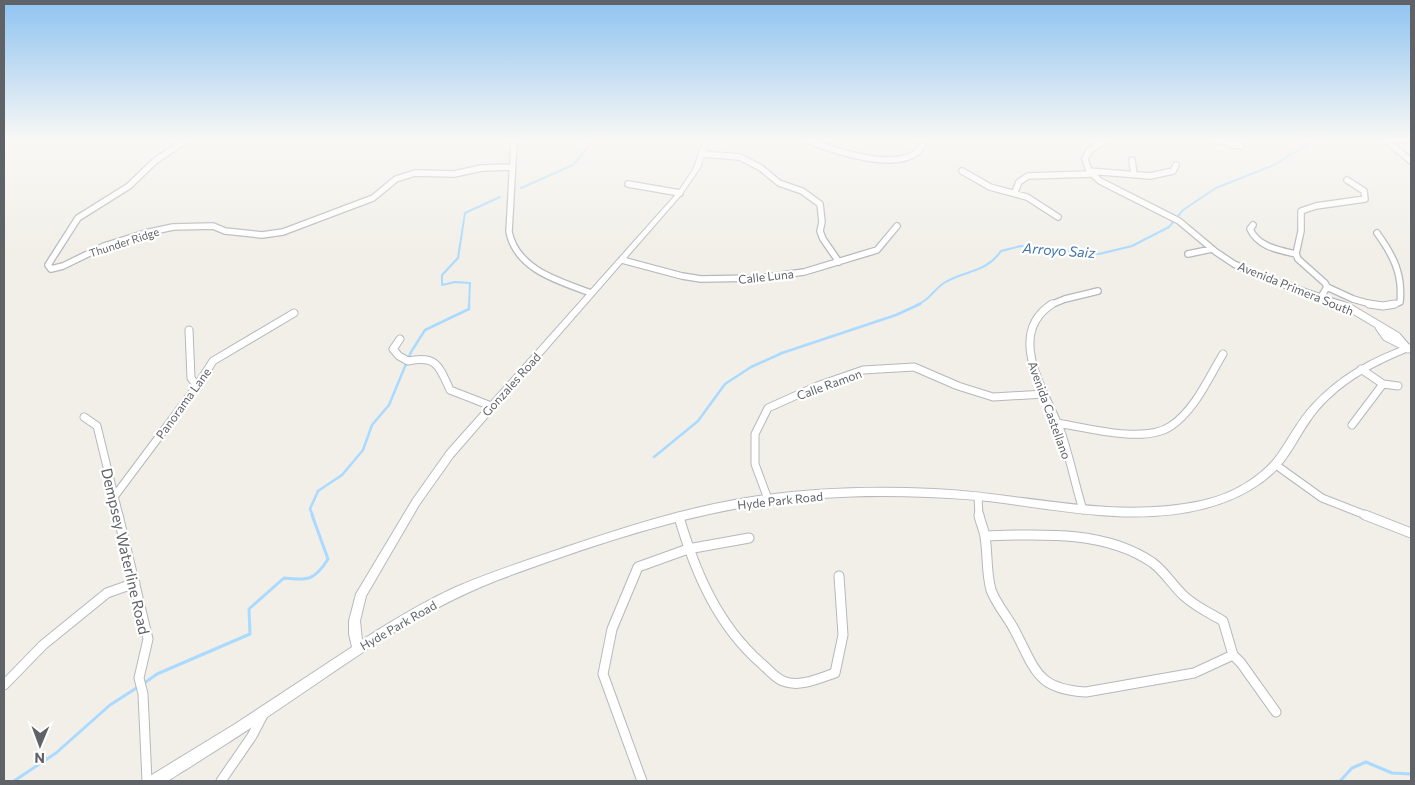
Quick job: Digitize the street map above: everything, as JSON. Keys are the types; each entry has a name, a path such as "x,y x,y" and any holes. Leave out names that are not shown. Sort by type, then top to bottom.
{"main road":[{"name":"Gonzales Road","path":"358,648 354,637 355,609 361,594 433,477 491,406 591,292 622,260 680,193 690,178"},
{"name":"Hyde Park Road","path":"155,781 264,712 358,648 434,603 504,573 615,535 679,517 768,499 855,493 978,496 1083,510 1132,514 1176,510 1208,503 1234,493 1257,480 1276,465 1316,406 1335,387 1362,369 1410,348"}],"street":[{"name":"Thunder Ridge","path":"138,178 129,186 78,218 53,255 48,265 51,269 63,266 104,246 145,233 173,227 213,226 226,232 262,235 283,232 373,198 397,178"},
{"path":"512,178 509,232 512,247 536,270 591,292"},
{"path":"773,178 779,183 802,191 820,204 822,222 820,231 839,262"},
{"path":"974,178 990,187 1015,192 1058,216"},
{"path":"1015,192 1019,182 1026,178"},
{"name":"Avenida Primera South","path":"1098,178 1110,187 1179,221 1212,249 1234,264 1256,275 1350,308 1380,328 1386,337 1410,348"},
{"path":"1347,180 1364,191 1365,199 1316,206 1301,211 1301,231 1296,254 1298,259 1323,280 1327,287 1374,305 1393,306 1400,302 1399,268 1396,259 1377,233"},
{"path":"628,184 680,193"},
{"path":"1253,224 1250,229 1253,236 1269,246 1296,254"},
{"name":"Calle Luna","path":"622,260 682,276 720,280 758,278 804,272 877,250 897,226"},
{"path":"1188,254 1212,249"},
{"path":"1321,297 1327,287"},
{"name":"Avenida Castellano","path":"1083,510 1058,424 1031,360 1029,337 1035,320 1047,307 1068,298 1098,291"},
{"name":"Panorama Lane","path":"114,497 197,386 214,360 294,313"},
{"path":"189,330 191,378 197,386"},
{"path":"400,339 393,349 399,356 408,361 432,358 441,366 450,390 491,406"},
{"path":"1058,424 1140,434 1166,430 1185,414 1223,354"},
{"name":"Calle Ramon","path":"768,499 755,464 755,434 768,408 817,386 863,370 914,367 958,386 993,397 1044,394"},
{"path":"1362,369 1383,384 1398,386"},
{"path":"1352,425 1383,384"},
{"name":"Dempsey Waterline Road","path":"84,417 97,426 148,639 138,678 143,694 148,781"},
{"path":"1276,465 1322,498 1411,534"},
{"path":"978,496 979,517 985,536 986,562 996,601 1013,626 1033,668 1043,680 1056,687 1086,692 1194,673 1233,654"},
{"path":"679,517 688,549 721,618 758,662 784,681 812,682 835,673 843,635 838,576"},
{"path":"985,536 1041,535 1113,544 1138,553 1161,570 1185,598 1223,621 1233,654 1276,712"},
{"path":"642,781 603,674 612,629 638,567 688,549 748,538"},
{"path":"4,685 42,645 108,593 135,583"},
{"path":"221,781 252,736 264,712"}],"waterway":[{"path":"521,188 544,178"},
{"name":"Arroyo Saiz","path":"917,305 944,283 981,268 1001,251 1021,246 1099,254 1132,246 1169,227 1183,210 1216,188 1242,178"},
{"path":"469,305 470,283 455,282 442,285 442,275 458,258 465,213 500,197"},
{"name":"Arroyo Saiz","path":"654,457 698,421 725,384 751,367 782,353 896,315 920,304"},
{"path":"313,516 310,509 318,491 342,475 363,450 372,425 389,405 411,352 425,330 469,309 469,305"},
{"path":"143,684 157,674 250,634 249,609 284,578 305,579 315,575 328,559 312,515"},
{"path":"14,781 56,753 110,705 138,687"},
{"path":"1340,781 1352,768 1366,762 1392,773 1411,774"}]}
